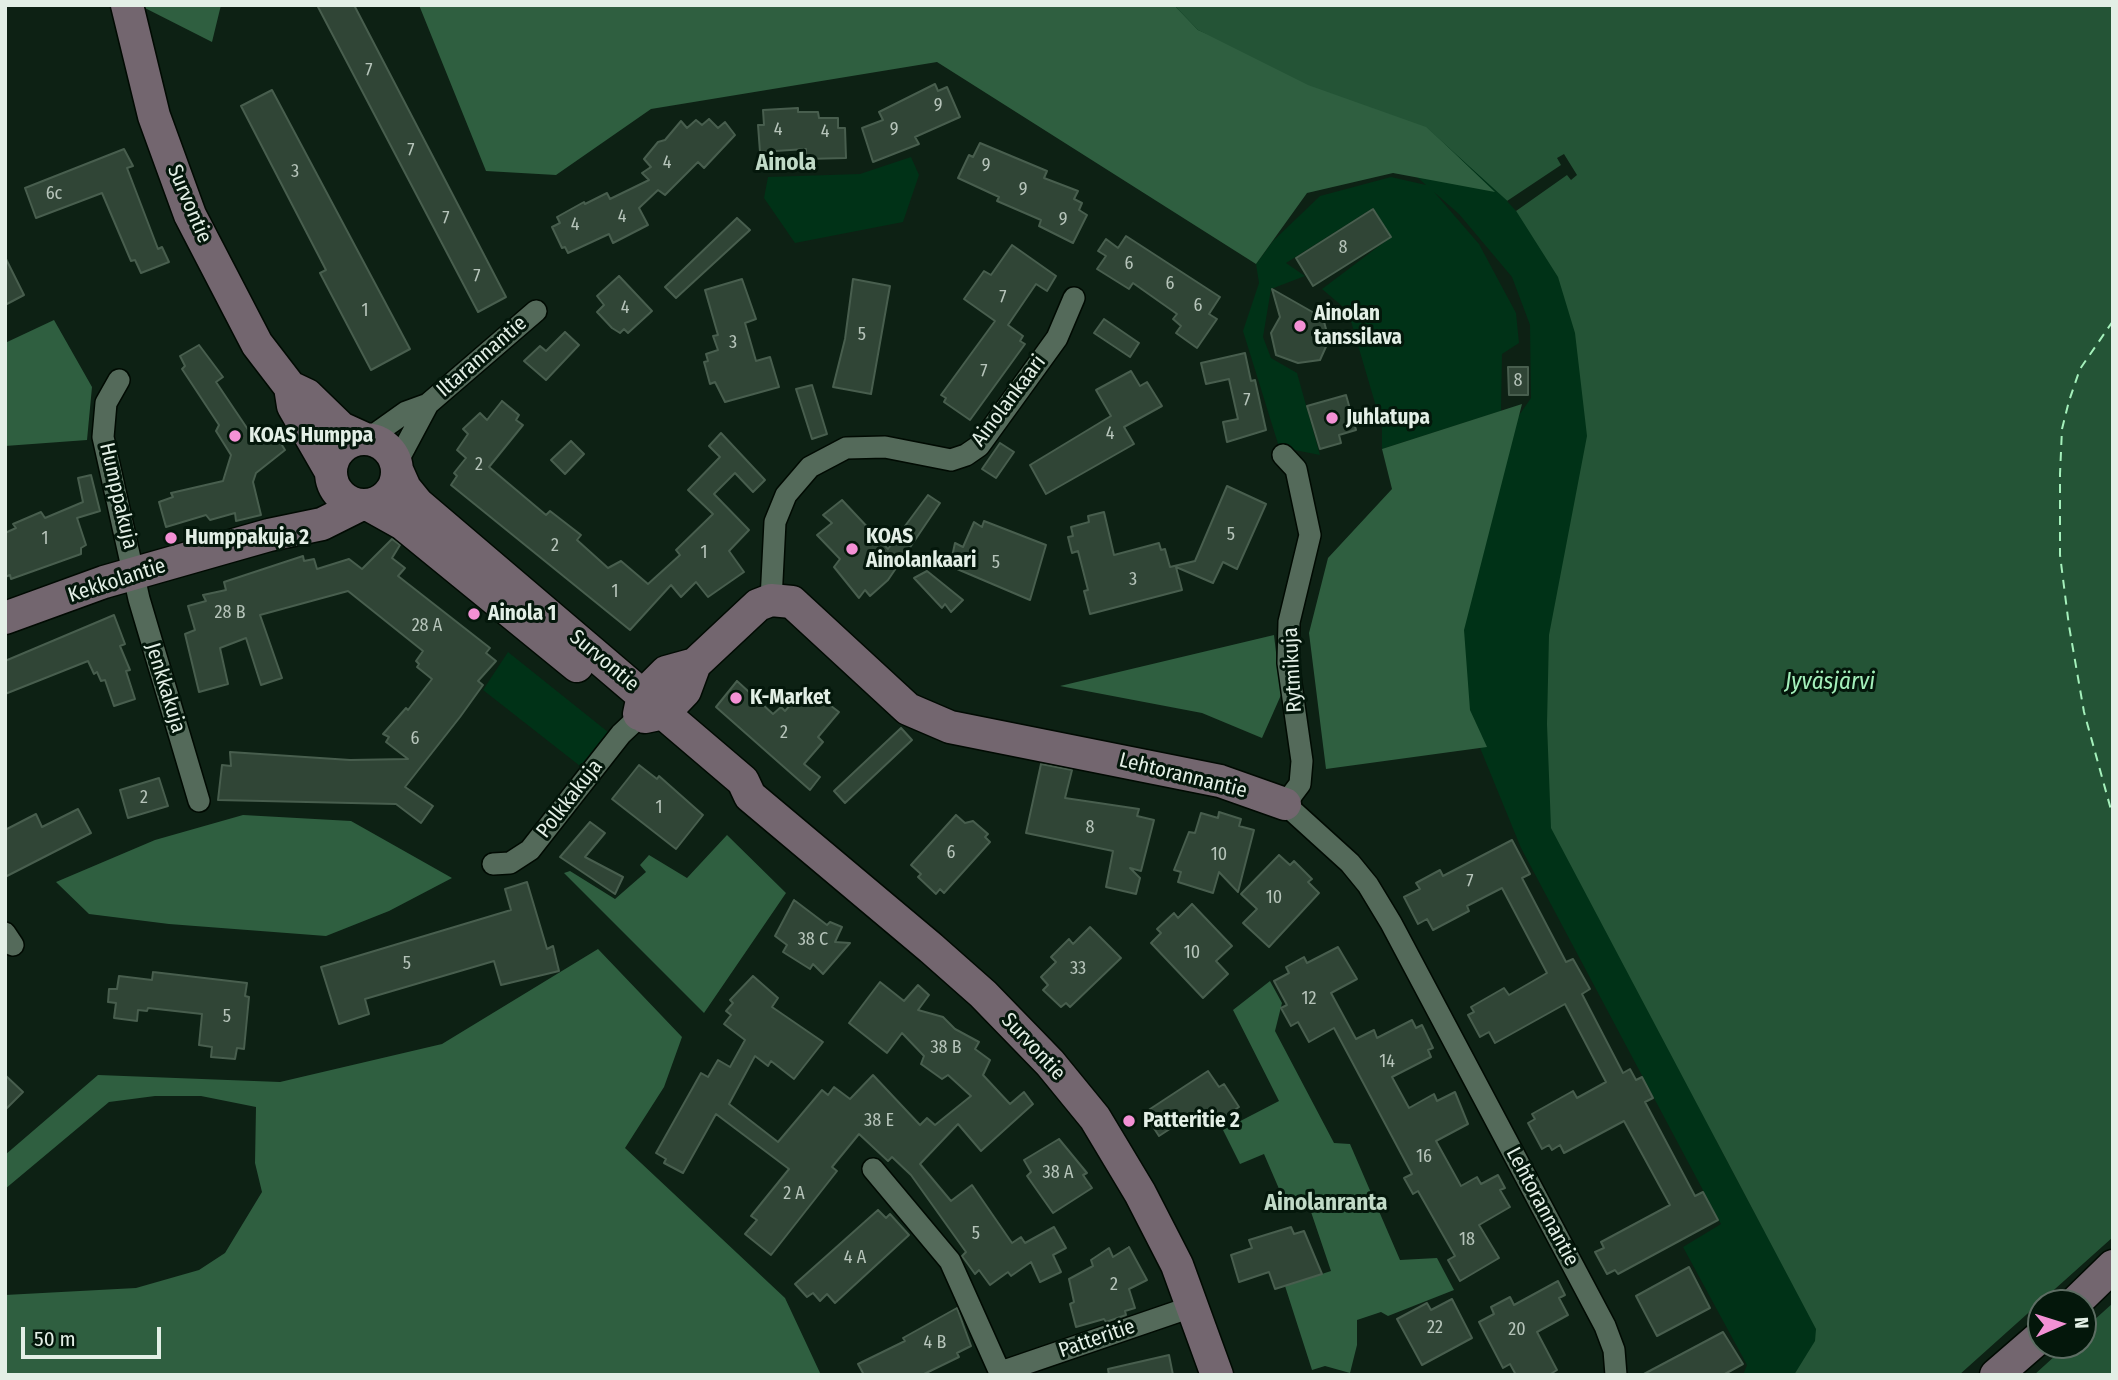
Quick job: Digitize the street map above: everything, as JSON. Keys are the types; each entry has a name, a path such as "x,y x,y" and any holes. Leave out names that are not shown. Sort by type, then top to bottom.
{"main road":[{"name":"Survontie","path":"127,5 154,116 190,215 257,344 290,387 307,395 341,428 365,439"},
{"name":"Survontie","path":"290,387 293,405 331,475"},
{"path":"365,439 386,447 397,467 393,489 378,502 364,505 345,499 331,475 337,453 344,445 365,439"},
{"name":"Survontie","path":"397,467 405,488 418,504 649,709 734,794 750,796 931,948 992,1003 1050,1063 1095,1118 1126,1167 1177,1265 1217,1375"},
{"name":"Kekkolantie","path":"269,535 307,508 331,475"},
{"name":"Survontie","path":"364,505 403,524 649,709"},
{"name":"Kekkolantie","path":"5,618 135,574 269,535 322,524 364,505"},
{"path":"649,709 666,672 695,664 758,605 772,600"},
{"name":"Lehtorannantie","path":"772,600 792,602 806,612 908,709 950,727 1220,780 1285,804"},
{"path":"2089,1289 2113,1266"},
{"path":"1996,1375 2027,1348"}],"street":[{"name":"Ainolankaari","path":"772,600 775,522 786,495 810,467 846,448 885,447 951,460 966,455 979,446 1057,338 1074,298"},
{"name":"Iltarannantie","path":"365,439 406,412 428,404 536,311"},
{"name":"Humppakuja","path":"119,380 106,403 103,437 135,574"},
{"name":"Iltarannantie","path":"397,467 428,404"},
{"name":"Rytmikuja","path":"1283,455 1296,469 1310,535 1289,622 1288,663 1301,761 1300,784 1285,804"},
{"name":"Jenkkakuja","path":"135,574 139,599 199,801"},
{"name":"Polkkakuja","path":"493,864 510,863 530,850 621,734 649,709"},
{"name":"Lehtorannantie","path":"1285,804 1350,863 1368,885 1391,923 1605,1326 1614,1350 1616,1375"},
{"path":"873,1169 950,1261 1001,1373"},
{"name":"Patteritie","path":"1001,1373 1194,1306"}],"shaded area":[{"path":"139,5 221,5 212,42"},
{"path":"419,5 1174,5 1198,30 1426,126 1495,192 1393,173 1307,193 1256,264 937,62 651,109 556,175 486,171"},
{"path":"1011,5 1371,5 1619,165 1753,1102 1716,1140 1765,1232 1805,1213 1840,1375 1743,1375 1747,1365 1683,1247 1721,1224 1521,848 1467,716 1452,662 1502,440 1531,398 1530,325 1512,277 1459,214 1434,192 1479,244 1516,313 1519,343 1502,354 1501,411 1382,449 1382,427 1348,311 1322,289 1391,237 1373,208 1286,263 1305,276 1271,289 1263,337 1271,358 1297,373 1320,455 1279,447 1243,331 1259,283 1256,264 1273,241 1320,196 1391,177 1426,185 1401,163"},
{"path":"911,157 919,175 903,222 795,243 764,198 768,177 860,174"},
{"path":"54,320 92,387 87,440 5,446 5,343"},
{"path":"1522,404 1464,630 1470,710 1487,747 1326,769 1309,633 1328,558 1392,489 1382,449"},
{"path":"1274,635 1281,695 1262,738 1202,713 1060,686"},
{"path":"508,652 608,732 580,766 483,690"},
{"path":"243,815 351,821 452,878 389,911 326,936 169,924 89,914 56,882 155,840"},
{"path":"727,835 786,893 704,1013 564,873 570,871 615,899 646,872 640,865 649,855 687,878"},
{"path":"598,949 682,1037 664,1087 625,1148 785,1298 821,1375 5,1375 5,1295 136,1288 199,1270 225,1253 262,1192 255,1163 256,1107 201,1096 155,1096 109,1102 5,1189 5,1155 98,1075 280,1082 442,1044"},
{"path":"1270,981 1282,1003 1275,1031 1334,1143 1350,1144 1400,1260 1437,1258 1454,1290 1388,1316 1381,1312 1357,1320 1357,1345 1350,1373 1325,1366 1312,1370 1285,1286 1331,1271 1309,1206 1286,1205 1264,1154 1240,1164 1223,1130 1279,1101 1233,1010"}],"water":[{"name":"Jyväsjärvi","path":"1174,5 2113,5 2113,1375 1794,1375 1815,1341 1816,1329 1551,828 1547,724 1549,635 1587,436 1575,333 1558,277 1513,206 1426,127 1308,85 1198,30"}],"pier":[{"path":"1564,154 1577,175 1571,180 1567,175 1516,211 1507,201 1561,165 1557,158"},
{"path":"2113,1237 2113,1303 2097,1317 2097,1289 2055,1289"},
{"path":"2027,1314 2027,1359 2052,1359 2034,1375 1959,1375"}],"building":[{"path":"317,5 354,5 506,297 478,312"},
{"path":"935,84 938,91 947,87 960,117 915,137 919,144 873,162 862,128 883,120 879,112"},
{"path":"272,90 410,349 371,370 320,273 326,270 241,106"},
{"path":"798,108 798,112 818,112 819,118 838,118 838,128 845,128 846,158 806,159 806,149 760,152 758,125 764,125 763,110"},
{"path":"709,119 718,128 725,122 735,135 704,168 698,162 665,195 658,190 639,208 648,225 613,243 609,234 568,253 565,247 562,248 552,227 560,223 557,217 584,202 585,204 607,193 610,199 649,180 642,173 651,167 644,159 658,142 665,140 681,121 687,128 696,120 702,125"},
{"path":"980,143 1047,171 1044,178 1078,191 1074,199 1082,203 1079,210 1087,215 1073,243 1039,226 1041,220 997,201 999,197 958,178 969,155 973,157"},
{"path":"124,149 133,166 127,168 158,249 162,247 169,262 141,273 135,260 131,261 102,193 36,218 25,188"},
{"path":"1373,209 1391,237 1313,286 1296,258"},
{"path":"737,218 750,230 676,298 665,287"},
{"path":"1126,236 1220,297 1209,314 1217,319 1197,348 1176,333 1181,326 1173,319 1177,314 1133,283 1129,289 1097,269 1106,256 1098,251 1106,239 1118,248"},
{"path":"1012,245 1056,276 1047,291 1036,284 1008,325 1023,336 1020,341 1025,344 970,420 944,402 946,398 941,395 995,321 964,299 984,271 991,275"},
{"path":"5,257 24,295 5,305"},
{"path":"619,276 652,311 628,333 624,329 620,333 612,328 597,312 604,305 597,296"},
{"path":"742,279 756,319 745,323 756,361 770,357 779,387 725,402 715,382 710,384 704,362 708,361 706,354 718,350 713,336 718,335 705,290"},
{"path":"853,279 890,286 871,394 833,387 845,339"},
{"name":"Ainolan tanssilava","path":"1272,289 1323,318 1329,340 1320,360 1298,363 1276,355 1271,333 1280,317"},
{"path":"1104,319 1139,343 1130,357 1094,333"},
{"path":"565,332 579,345 546,380 524,361 540,346 546,351"},
{"name":"KOAS Humppa","path":"199,345 223,377 216,382 255,440 272,429 285,450 256,473 253,482 261,515 236,521 235,513 210,520 206,515 166,527 159,502 173,497 171,493 223,481 231,455 216,431 219,425 182,369 185,366 180,356"},
{"path":"1245,353 1251,381 1255,380 1266,430 1227,442 1223,422 1238,419 1229,379 1206,384 1201,363"},
{"path":"1508,367 1528,367 1528,395 1509,395"},
{"path":"1131,371 1140,386 1147,382 1162,406 1124,427 1134,444 1046,494 1030,465 1111,416 1096,390"},
{"path":"812,385 827,434 812,439 796,389"},
{"name":"Juhlatupa","path":"1346,395 1356,430 1339,435 1341,443 1320,449 1307,406"},
{"path":"502,401 519,415 516,420 523,425 489,467 546,515 550,511 581,535 577,540 608,568 621,561 648,584 680,555 676,550 713,514 688,490 720,457 709,446 721,433 765,480 753,492 735,473 714,494 749,530 729,551 744,572 708,597 696,582 681,597 671,585 630,630 451,485 457,476 454,473 466,458 457,450 468,434 463,429 480,413 487,420"},
{"path":"571,441 584,454 565,474 551,460"},
{"path":"1000,443 1014,452 996,478 982,469"},
{"path":"91,475 100,511 77,518 86,545 81,548 81,554 11,579 10,575 5,577 5,533 16,528 13,524 41,512 45,518 83,502 78,478"},
{"path":"1227,486 1266,504 1237,569 1223,562 1213,583 1176,567 1182,590 1090,614 1084,591 1088,590 1078,551 1072,553 1068,537 1073,536 1071,527 1089,522 1088,516 1104,512 1114,555 1159,543 1161,550 1165,549 1170,567 1195,561"},
{"name":"KOAS Ainolankaari","path":"928,495 940,503 888,580 870,596 865,590 859,598 834,567 840,559 817,535 832,523 823,515 842,500 888,549"},
{"path":"984,521 1046,545 1030,600 950,566 955,543 963,547 974,522 982,527"},
{"path":"392,539 400,545 392,558 405,568 398,576 490,648 486,653 496,661 478,681 483,685 460,717 405,787 433,806 421,823 396,804 218,800 222,765 231,766 230,752 350,760 408,759 386,742 389,737 383,734 406,708 408,710 432,679 417,667 419,664 416,661 423,651 348,591 260,615 282,678 261,685 246,638 220,648 228,684 199,692 185,634 195,630 188,606 206,601 203,595 226,590 224,582 303,556 304,561 314,559 317,569 349,559 362,569"},
{"path":"927,571 963,600 951,612 945,604 942,608 914,578"},
{"path":"114,615 125,644 120,646 130,670 126,671 135,699 114,706 105,680 101,681 97,672 94,674 88,661 5,694 5,661"},
{"path":"737,681 773,714 781,707 785,711 806,687 839,712 818,737 823,742 804,764 820,777 810,790 716,707"},
{"path":"901,728 912,740 845,803 834,791"},
{"path":"1041,764 1072,770 1065,798 1139,809 1137,816 1154,820 1141,871 1130,868 1140,878 1136,894 1106,887 1113,851 1026,833"},
{"path":"639,765 657,779 659,776 703,815 676,849 612,799"},
{"path":"159,778 168,806 128,818 120,790"},
{"path":"78,809 91,833 5,877 5,830 36,814 42,827"},
{"path":"1219,812 1241,819 1239,826 1254,830 1238,892 1219,872 1213,893 1178,882 1181,872 1174,870 1189,832 1195,833 1201,813 1218,818"},
{"path":"956,815 965,823 973,821 988,834 985,837 990,842 944,893 940,889 936,894 918,877 921,874 911,865"},
{"path":"590,822 605,833 585,857 623,877 615,894 560,857"},
{"path":"1512,840 1530,874 1522,878 1566,962 1573,959 1590,989 1582,994 1623,1073 1630,1069 1636,1080 1642,1077 1653,1098 1645,1102 1695,1196 1703,1192 1718,1220 1618,1274 1615,1270 1607,1274 1595,1252 1604,1248 1601,1242 1670,1205 1624,1121 1564,1153 1560,1145 1552,1150 1549,1145 1542,1149 1528,1123 1535,1119 1532,1114 1573,1091 1577,1098 1606,1082 1565,1004 1495,1043 1489,1032 1480,1037 1468,1015 1474,1012 1471,1007 1504,988 1509,995 1547,973 1502,888 1467,906 1469,911 1433,930 1427,919 1418,924 1404,897 1420,889 1416,883 1440,870 1443,876"},
{"path":"1279,855 1290,865 1294,861 1312,879 1308,882 1319,893 1269,947 1243,923 1257,909 1241,894"},
{"path":"527,882 547,949 553,946 559,971 501,985 494,961 365,999 369,1014 339,1024 321,967 511,910 505,889"},
{"path":"794,900 827,925 830,922 842,927 835,942 850,943 823,974 813,964 810,969 783,952 787,945 775,936"},
{"path":"1192,904 1232,946 1216,961 1228,974 1203,998 1151,943 1161,933 1157,929 1174,913 1178,918"},
{"path":"1090,927 1121,958 1070,1007 1066,1003 1061,1007 1043,990 1048,985 1041,977 1056,962 1051,957 1069,939 1073,944"},
{"path":"1338,947 1357,979 1331,993 1356,1039 1374,1030 1377,1038 1412,1020 1416,1028 1422,1025 1433,1048 1428,1050 1431,1057 1392,1077 1409,1108 1434,1094 1437,1101 1455,1092 1468,1124 1436,1141 1461,1186 1477,1177 1481,1184 1498,1175 1505,1188 1500,1190 1510,1207 1479,1225 1499,1258 1460,1281 1448,1260 1455,1256 1418,1191 1413,1194 1404,1178 1412,1174 1334,1028 1309,1042 1298,1022 1291,1026 1281,1008 1287,1005 1274,981 1289,973 1286,967 1304,957 1307,963"},
{"path":"153,972 247,983 245,996 249,997 244,1049 237,1048 235,1059 211,1057 212,1047 199,1045 202,1014 148,1008 147,1011 138,1010 137,1021 114,1018 116,1003 108,1002 109,989 117,989 119,976 152,980"},
{"path":"753,976 778,998 772,1007 823,1042 794,1079 771,1061 768,1066 755,1056 729,1104 778,1142 822,1090 828,1095 834,1087 850,1099 873,1075 920,1125 927,1118 935,1125 971,1096 948,1075 942,1079 921,1064 924,1056 902,1033 887,1053 849,1023 880,982 904,1001 918,985 929,995 918,1010 943,1017 955,1029 979,1042 975,1049 990,1060 983,1075 1010,1104 1024,1092 1033,1104 981,1151 958,1124 920,1164 951,1201 972,1185 1012,1243 1021,1237 1025,1243 1054,1227 1066,1248 1053,1255 1061,1272 1040,1282 1031,1262 1011,1276 1008,1272 990,1285 979,1270 975,1274 962,1256 966,1252 911,1175 892,1157 888,1161 859,1134 832,1167 837,1171 771,1255 745,1234 757,1220 751,1216 789,1169 716,1114 683,1173 664,1163 666,1159 656,1153 701,1073 708,1077 718,1060 730,1067 745,1040 724,1024 731,1015 726,1011 733,1003 730,1000"},
{"path":"1208,1071 1219,1087 1224,1084 1239,1107 1207,1129 1196,1112 1159,1136 1144,1113"},
{"path":"5,1075 23,1092 5,1110"},
{"path":"1059,1139 1087,1173 1083,1175 1092,1188 1053,1213 1027,1176 1031,1172 1024,1160"},
{"path":"878,1210 886,1218 890,1214 909,1235 835,1303 827,1294 820,1301 813,1293 807,1297 795,1284"},
{"path":"1291,1227 1294,1234 1304,1231 1322,1274 1275,1289 1269,1272 1239,1282 1231,1255 1252,1248 1249,1240"},
{"path":"1129,1247 1147,1280 1129,1289 1135,1308 1125,1311 1126,1315 1106,1322 1104,1319 1076,1327 1070,1304 1074,1302 1069,1279 1093,1266 1091,1260 1109,1248 1113,1257"},
{"path":"1689,1267 1710,1308 1657,1336 1636,1296"},
{"path":"1558,1281 1565,1295 1559,1298 1568,1315 1537,1332 1557,1370 1549,1375 1516,1375 1510,1364 1503,1368 1479,1322 1494,1314 1491,1307 1510,1297 1514,1305"},
{"path":"1452,1299 1472,1338 1422,1365 1397,1319 1427,1303 1431,1310"},
{"path":"957,1308 971,1346 957,1353 959,1357 922,1375 864,1375 858,1364 905,1341 903,1338"},
{"path":"1723,1332 1743,1364 1723,1375 1642,1375"},
{"path":"1169,1355 1173,1375 1109,1375 1108,1369"}],"ferry route":[{"path":"2113,321 2080,369 2062,429 2060,474 2060,555 2069,626 2084,712 2113,817"}],"place":[{"name":"Ainolan tanssilava","path":"1300,326"},
{"name":"Juhlatupa","path":"1332,418"},
{"name":"KOAS Humppa","path":"235,436"},
{"name":"Humppakuja 2","path":"171,538"},
{"name":"KOAS Ainolankaari","path":"852,549"},
{"name":"Ainola 1","path":"474,614"},
{"name":"K-Market","path":"736,698"},
{"name":"Patteritie 2","path":"1129,1121"}],"district":[{"name":"Ainola","path":"786,164"},
{"name":"Ainolanranta","path":"1326,1204"}]}
